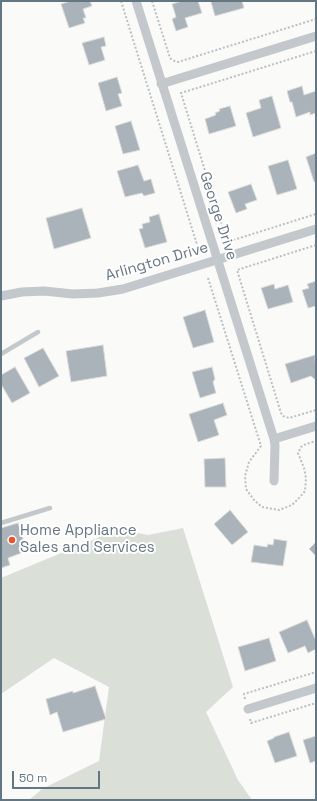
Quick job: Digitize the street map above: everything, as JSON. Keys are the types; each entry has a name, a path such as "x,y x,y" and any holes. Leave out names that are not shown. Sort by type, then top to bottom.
{"street":[{"name":"George Drive","path":"136,1 274,439 274,481"},
{"path":"161,84 316,36"},
{"name":"Arlington Drive","path":"1,296 22,292 44,291 73,294 98,293 123,289 316,229"},
{"path":"274,439 316,426"},
{"path":"248,709 316,688"}],"lane":[{"path":"1,354 38,332"},
{"path":"1,523 50,508"}],"path":[{"path":"121,1 200,251"},
{"path":"152,1 170,58 178,62 316,19"},
{"path":"316,50 181,93 227,242 316,214"},
{"path":"316,245 237,270 281,413 283,416 289,418 316,410"},
{"path":"251,723 316,703"}],"shaded area":[{"path":"183,528 233,687 206,712 238,780 252,800 29,800 42,789 99,761 109,687 54,658 1,694 1,578 119,529 148,535"}],"building":[{"path":"71,1 90,1 92,6 83,9 86,18 83,18 85,23 69,28 61,4"},
{"path":"182,1 198,1 202,13 185,18 188,27 176,31 172,19 176,17 172,4"},
{"path":"242,1 244,8 215,16 211,2"},
{"path":"104,37 106,46 101,47 105,60 89,65 82,43"},
{"path":"117,77 122,93 118,94 122,106 106,111 98,83"},
{"path":"302,86 304,95 316,91 316,113 310,115 310,112 296,117 287,91"},
{"path":"272,96 281,128 253,137 246,113 261,108 259,100"},
{"path":"230,106 236,126 209,134 205,119 216,115 215,113 220,111 219,109"},
{"path":"131,121 140,150 123,154 115,126"},
{"path":"316,153 316,181 314,182 306,157"},
{"path":"288,160 297,189 277,195 268,166"},
{"path":"138,165 144,181 151,179 155,193 144,196 142,193 125,197 117,171"},
{"path":"251,184 257,200 245,204 247,209 236,213 228,192"},
{"path":"82,208 91,238 54,249 46,218"},
{"path":"159,214 167,242 145,248 139,229 143,228 142,224 150,222 149,217"},
{"path":"316,281 316,306 308,308 302,290 309,288 307,284"},
{"path":"274,284 275,289 288,285 293,302 268,309 261,288"},
{"path":"205,310 214,342 193,348 183,317"},
{"path":"103,345 107,376 71,382 66,351"},
{"path":"43,348 59,376 39,387 24,358"},
{"path":"315,355 316,379 311,376 291,383 285,364"},
{"path":"15,367 30,393 12,403 1,384 1,375"},
{"path":"212,367 215,379 213,382 216,393 200,398 192,372"},
{"path":"223,403 227,415 214,420 219,435 198,442 189,414"},
{"path":"225,458 226,487 205,487 204,459"},
{"path":"230,510 248,532 232,545 214,524"},
{"name":"Home Appliance Sales and Services","path":"18,523 27,551 8,558 10,565 1,568 1,528"},
{"path":"274,539 287,541 283,566 251,562 254,545 267,547 268,544 273,545"},
{"path":"316,542 316,556 309,549"},
{"path":"307,620 316,641 316,649 308,653 305,646 288,653 279,632"},
{"path":"269,638 276,661 245,671 238,647"},
{"path":"95,686 106,719 63,732 57,712 50,715 46,699"},
{"path":"289,732 297,756 275,763 267,741"},
{"path":"316,736 316,761 310,763 303,740"}],"place":[{"name":"Home Appliance Sales and Services","path":"12,540"}]}
